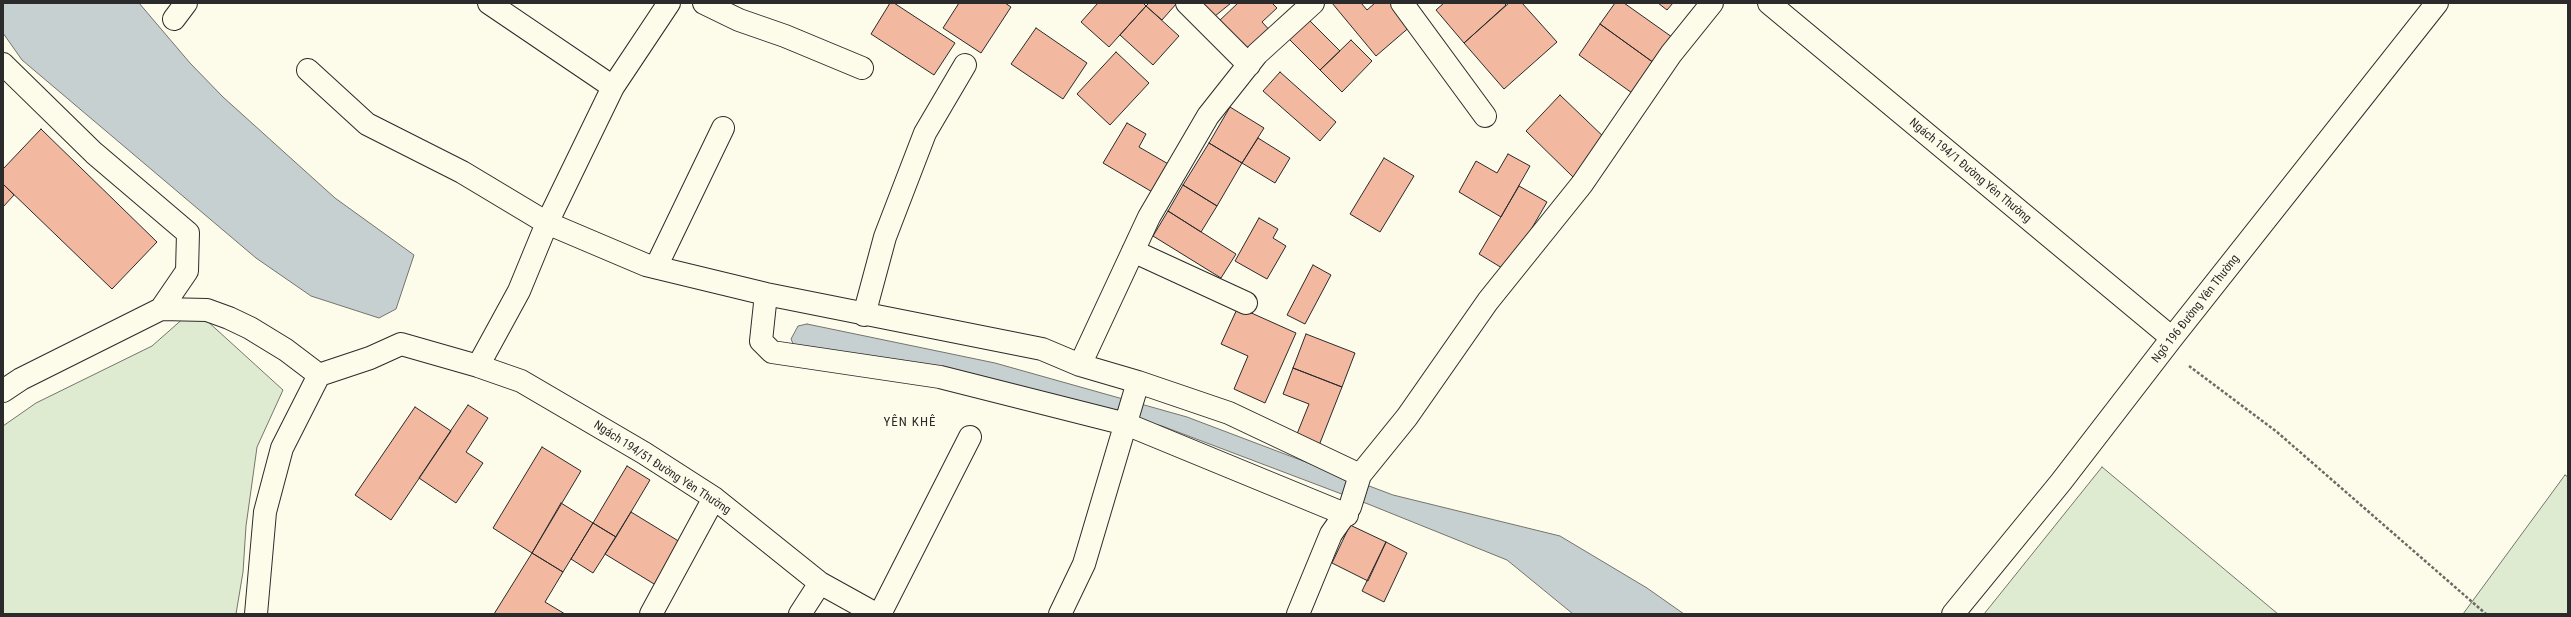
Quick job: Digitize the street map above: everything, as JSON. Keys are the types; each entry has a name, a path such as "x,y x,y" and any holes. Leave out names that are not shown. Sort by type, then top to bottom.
{"street":[{"path":"489,3 613,87"},
{"path":"478,366 519,290 547,223 613,87 669,3"},
{"path":"704,3 739,20 785,36 862,68"},
{"path":"1187,3 1249,65"},
{"path":"1080,365 1149,217 1208,116 1257,54 1313,3"},
{"path":"1402,3 1485,116"},
{"path":"1298,614 1330,534 1348,511 1359,477 1408,417 1488,302 1582,184 1671,54 1712,3"},
{"name":"Ngách 194/1 Đường Yên Thường","path":"1769,3 2168,343"},
{"name":"Ngõ 196 Đường Yên Thường","path":"1954,614 2061,482 2168,343 2437,3"},
{"path":"3,64 94,153 188,233 187,271 161,309"},
{"path":"864,315 885,237 925,133 965,65"},
{"path":"308,70 367,124 462,172 547,223 646,265 766,294 864,315 1042,349 1137,387 1229,414 1359,477"},
{"path":"656,267 723,128"},
{"path":"1134,251 1246,303"},
{"path":"766,294 761,341 772,352 940,377 1127,422 1348,511"},
{"path":"3,391 21,380 161,309 207,310 229,318 280,346 319,375 280,455 265,512 256,614"},
{"name":"Ngách 194/51 Đường Yên Thường","path":"319,375 370,358 401,344 478,366 521,381 644,453 714,498 820,582 876,614"},
{"path":"1060,614 1084,564 1137,387"},
{"path":"880,614 970,437"},
{"path":"651,614 714,498"},
{"path":"800,614 820,582"}],"path":[{"path":"2168,343 2278,432 2486,614"}],"green space":[{"path":"194,309 283,390 257,447 246,526 243,572 236,614 3,614 3,426 36,403 152,346"},
{"path":"2102,467 2278,614 1984,614"},
{"path":"2565,475 2568,477 2568,614 2463,614"}],"shaded area":[{"path":"3,3 139,3 190,63 223,97 335,198 414,255 396,309 379,318 311,296 256,258 22,60 3,33"},
{"path":"807,324 995,363 1187,417 1393,495 1560,536 1647,588 1684,614 1573,614 1507,560 1368,504 1162,426 988,379 794,346 791,339 798,326"}],"building":[{"path":"890,3 894,3 955,43 934,75 871,34"},
{"path":"959,3 1005,3 1011,7 981,53 943,28"},
{"path":"1098,3 1143,3 1146,6 1109,47 1081,22"},
{"path":"1149,3 1177,3 1162,20 1146,6"},
{"path":"1194,3 1231,3 1209,21"},
{"path":"1238,3 1272,3 1277,8 1262,22 1274,35 1250,58 1217,23"},
{"path":"1332,3 1361,3 1367,10 1375,3 1394,3 1412,25 1376,56"},
{"path":"1444,3 1504,3 1506,5 1464,43 1436,10"},
{"path":"1509,3 1522,3 1557,42 1504,89 1464,43"},
{"path":"1615,3 1624,3 1679,42 1661,68 1600,24"},
{"path":"1658,3 1673,3 1667,10"},
{"path":"1146,6 1179,36 1153,65 1120,35"},
{"path":"1308,19 1340,51 1320,70 1288,38"},
{"path":"1600,24 1661,68 1639,98 1579,55"},
{"path":"1036,28 1087,63 1063,99 1011,64"},
{"path":"1351,40 1372,61 1342,92 1320,70"},
{"path":"1116,52 1149,83 1110,125 1077,94"},
{"path":"1280,72 1336,122 1320,141 1263,91"},
{"path":"1560,95 1608,141 1573,177 1526,131"},
{"path":"1230,107 1264,128 1242,163 1209,143"},
{"path":"1127,123 1146,134 1139,147 1170,165 1154,193 1103,163"},
{"path":"41,129 157,242 112,289 3,184 3,169"},
{"path":"1258,138 1290,158 1275,183 1242,163"},
{"path":"1209,143 1242,163 1217,206 1183,185"},
{"path":"1508,154 1530,166 1501,217 1459,192 1476,161 1497,173"},
{"path":"1384,158 1414,176 1380,232 1350,214"},
{"path":"3,184 14,195 3,207"},
{"path":"1183,185 1217,206 1201,232 1168,211"},
{"path":"1519,186 1547,202 1507,271 1479,254"},
{"path":"1168,211 1236,254 1221,278 1153,236"},
{"path":"1259,218 1278,229 1273,238 1286,246 1267,279 1235,261"},
{"path":"1313,265 1331,275 1305,324 1287,315"},
{"path":"1238,307 1296,333 1265,403 1234,389 1248,356 1221,344"},
{"path":"1306,334 1355,353 1342,387 1293,368"},
{"path":"1293,368 1342,387 1318,448 1295,439 1309,404 1283,394"},
{"path":"468,405 488,418 466,452 483,463 456,503 419,478"},
{"path":"415,407 451,431 391,520 355,495"},
{"path":"542,447 581,471 532,553 493,528"},
{"path":"627,466 650,480 616,537 593,523"},
{"path":"561,503 593,523 563,572 532,553"},
{"path":"631,512 685,545 659,587 605,554"},
{"path":"593,523 616,537 593,573 571,559"},
{"path":"1350,525 1386,542 1368,581 1332,563"},
{"path":"1386,542 1407,553 1384,602 1362,591"},
{"path":"532,553 563,572 545,602 565,614 494,614"}],"district":[{"name":"YÊN KHÊ","path":"910,423"}]}
